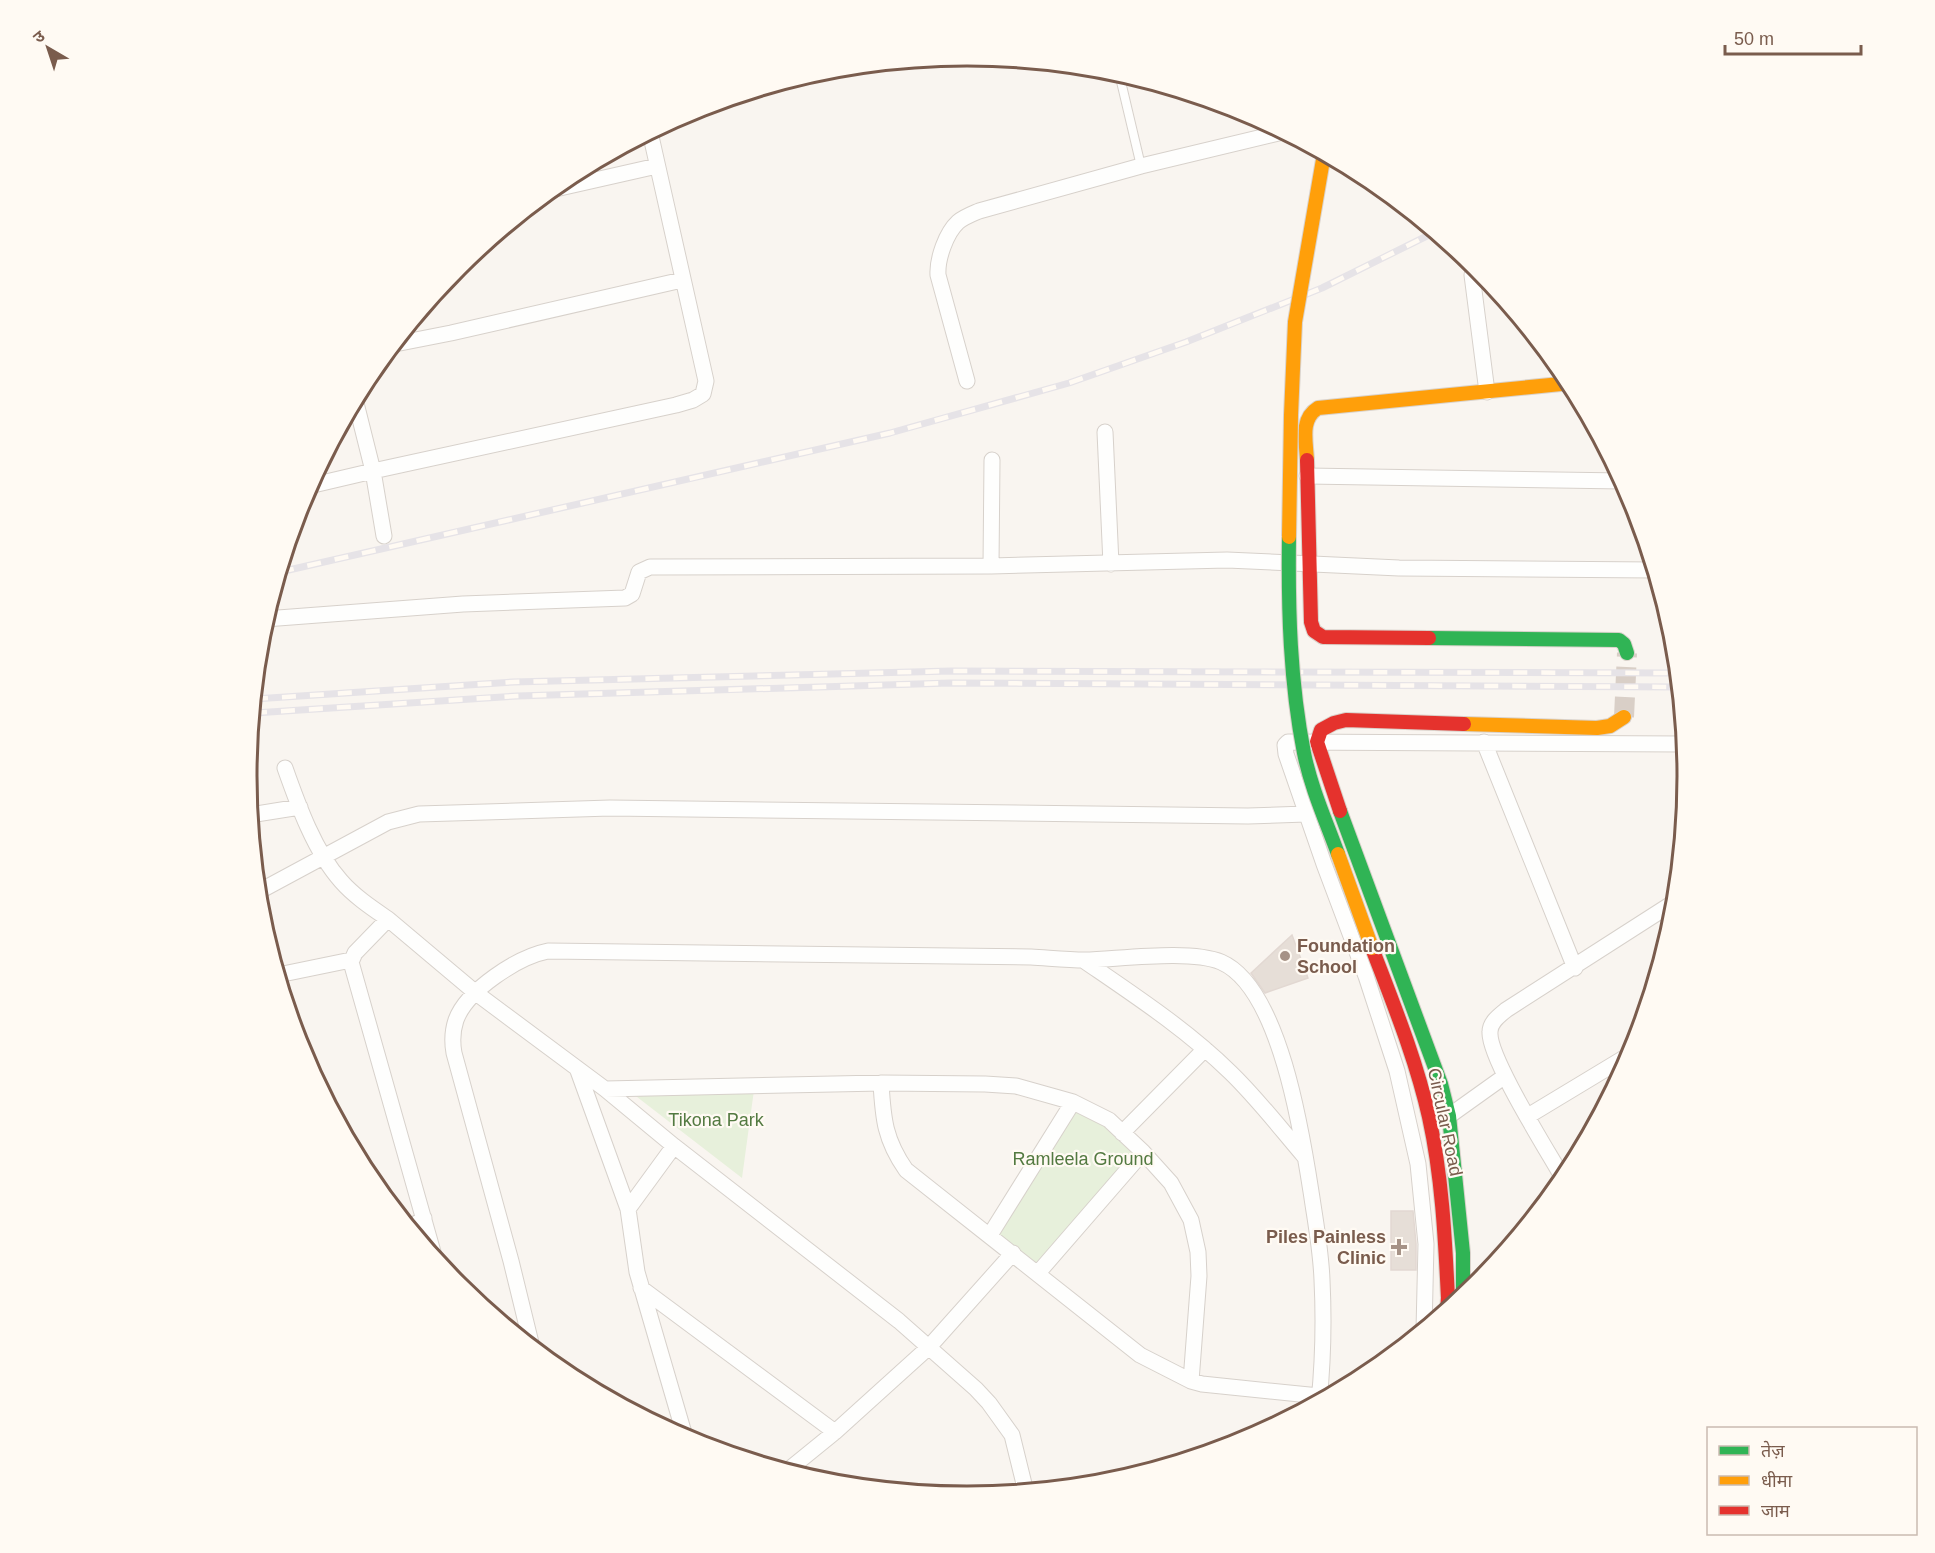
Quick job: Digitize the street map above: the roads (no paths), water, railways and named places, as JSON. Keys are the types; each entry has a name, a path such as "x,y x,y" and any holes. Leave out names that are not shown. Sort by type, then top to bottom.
{"street":[{"path":"967,381 938,274 944,247 957,223 979,211 1141,166 1272,135"},
{"path":"321,483 676,405 704,394 706,381 652,140"},
{"name":"Circular Road","path":"1323,161 1295,322 1288,558 1290,649 1304,753 1311,780 1405,1035 1422,1091 1433,1139 1442,1198 1448,1300"},
{"path":"575,184 657,166"},
{"path":"1472,276 1487,392"},
{"path":"406,342 682,280"},
{"path":"1559,384 1314,410 1306,421 1312,626 1323,637 1619,640 1624,644 1627,653"},
{"path":"359,411 373,471 384,536"},
{"path":"1105,432 1111,564"},
{"path":"991,566 992,460"},
{"path":"1307,476 1613,480"},
{"path":"275,618 463,604 625,598 632,594 639,572 650,567 991,566 1227,560 1399,568 1647,570"},
{"path":"1464,1285 1463,1253 1449,1116 1441,1084 1328,780 1317,742 1322,730 1328,725 1346,720 1597,728 1610,726 1624,717"},
{"path":"1424,1320 1426,1244 1418,1164 1397,1071 1366,976 1306,813 1285,748 1288,742 1677,744"},
{"path":"1484,742 1575,968"},
{"path":"285,768 323,856 349,890 476,993 605,1089 674,1146 890,1313 929,1347 976,1389 1007,1427 1016,1444 1024,1484"},
{"path":"259,814 300,807"},
{"path":"266,887 388,822 400,817 419,814 610,808 1248,816 1306,813"},
{"path":"1558,1170 1504,1076 1489,1034 1493,1022 1506,1010 1575,968 1665,907"},
{"path":"388,920 355,952 351,960 430,1242"},
{"path":"529,1335 454,1053 452,1036 462,1008 476,993 513,964 537,953 548,951 1031,957 1083,960 1195,957 1222,962 1249,987 1272,1027 1295,1099 1306,1158 1322,1277 1324,1331 1319,1394"},
{"path":"285,974 351,960"},
{"path":"1083,960 1166,1018 1205,1049 1249,1092 1306,1158"},
{"path":"1122,1132 1205,1049"},
{"path":"1528,1116 1618,1062"},
{"path":"577,1068 628,1209 634,1259 641,1288 682,1427"},
{"path":"1449,1116 1504,1076"},
{"path":"605,1089 881,1083 985,1084 1016,1086 1072,1102 1109,1120 1171,1183 1186,1210 1195,1233 1198,1276 1191,1381"},
{"path":"881,1083 885,1128 896,1156 906,1170 1140,1355 1191,1381 1202,1384 1312,1398"},
{"path":"990,1235 1072,1102"},
{"path":"628,1209 674,1146"},
{"path":"1038,1273 1143,1152"},
{"path":"416,1224 424,1218"},
{"path":"795,1465 929,1347 1013,1253"},
{"path":"641,1288 835,1432"}],"lane":[{"path":"1121,83 1141,166"}],"tunnel":[{"path":"1624,717 1627,653"}],"railway":[{"path":"288,570 890,433 1069,383 1186,342 1322,288 1428,236"},
{"path":"262,698 513,682 951,671 1670,673"},
{"path":"261,713 517,696 950,683 1672,687"}],"place":[{"name":"Foundation School","path":"1285,956"},
{"name":"Piles Painless Clinic","path":"1399,1247"}],"park label":[{"name":"Tikona Park","path":"716,1120"},
{"name":"Ramleela Ground","path":"1083,1159"}]}
